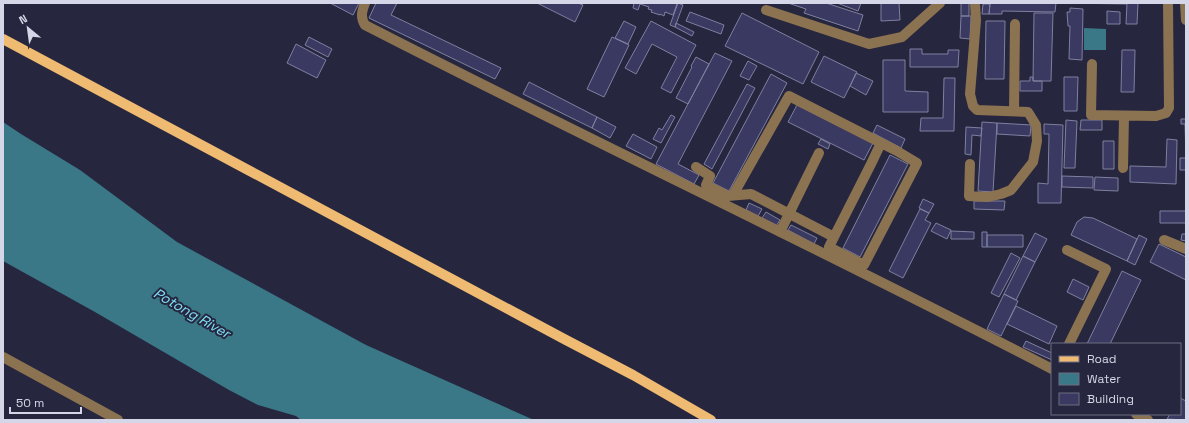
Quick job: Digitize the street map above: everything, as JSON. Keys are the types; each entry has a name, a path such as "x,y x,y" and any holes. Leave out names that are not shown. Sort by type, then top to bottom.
{"main road":[{"path":"3,39 633,375 711,420"}],"street":[{"path":"365,3 362,11 362,20 365,25 503,96 780,232 1051,368"},
{"path":"766,10 869,44 902,37 940,3"},
{"path":"970,164 969,196 988,197 1001,194 1011,190 1033,162 1037,141 1036,124 1028,112 978,110 973,106 970,94 976,20 975,3"},
{"path":"1092,64 1091,115 1156,116 1166,113 1169,108 1168,3"},
{"path":"1185,3 1186,20"},
{"path":"1014,111 1015,24"},
{"path":"733,195 789,96 881,143 917,163 864,265 829,246 881,143"},
{"path":"1123,168 1124,116"},
{"path":"780,232 818,153"},
{"path":"696,167 710,176 706,185 728,196 751,194 834,237"},
{"path":"1164,240 1186,249"},
{"path":"1067,250 1106,269 1069,343"},
{"path":"3,357 118,420"},
{"path":"1138,415 1148,420"}],"water":[{"path":"1084,28 1106,29 1106,50 1084,50"},
{"name":"Potong River","path":"3,122 80,170 177,242 366,345 534,420 301,420 296,416 258,405 229,390 95,312 3,261"}],"building":[{"path":"330,3 359,3 353,15"},
{"path":"376,3 397,3 391,15 501,68 495,79 369,18"},
{"path":"537,3 578,3 583,5 575,22"},
{"path":"634,3 677,4 673,15 665,12 664,16 651,12 652,10 648,9 649,7 640,4 638,10 633,8"},
{"path":"678,3 683,5 675,27 670,25"},
{"path":"788,3 826,3 863,15 858,31 804,13 806,9"},
{"path":"837,3 861,3 858,11"},
{"path":"881,3 899,3 900,20 881,21"},
{"path":"961,3 969,3 969,16 961,16"},
{"path":"990,3 1056,3 1055,12 1002,11 1002,14 989,14"},
{"path":"1066,3 1127,3 1127,4"},
{"path":"1127,3 1138,3 1137,24 1126,24"},
{"path":"983,4 990,4 989,14 982,14"},
{"path":"1070,8 1083,9 1082,60 1069,59 1070,26 1068,26 1067,12 1070,12"},
{"path":"1107,11 1120,12 1120,24 1107,24"},
{"path":"690,12 724,25 721,34 686,21"},
{"path":"742,13 819,52 803,84 725,46"},
{"path":"1034,13 1053,13 1051,81 1033,81"},
{"path":"961,16 971,16 970,39 960,38"},
{"path":"624,21 636,27 628,44 615,38"},
{"path":"651,21 696,45 671,93 661,88 677,57 652,44 636,74 625,68"},
{"path":"986,21 1005,21 1004,79 985,79"},
{"path":"676,23 694,32 692,36 675,27"},
{"path":"309,37 332,49 328,57 305,45"},
{"path":"612,37 629,45 604,97 587,89"},
{"path":"296,44 326,60 317,78 287,63"},
{"path":"910,49 922,49 922,54 948,54 948,50 959,50 958,67 910,67"},
{"path":"1122,50 1135,50 1134,92 1121,92"},
{"path":"715,53 732,61 678,164 699,175 694,184 656,164"},
{"path":"824,56 857,72 844,98 811,82"},
{"path":"696,57 709,64 688,104 676,98"},
{"path":"883,60 905,60 905,91 928,92 928,112 883,112"},
{"path":"748,61 757,66 749,80 740,76"},
{"path":"856,73 873,81 866,95 850,86"},
{"path":"771,74 787,83 729,191 713,183"},
{"path":"1030,77 1033,77 1033,81 1042,81 1042,91 1020,91 1020,81 1030,81"},
{"path":"1064,77 1078,77 1077,111 1064,111"},
{"path":"944,78 955,78 954,131 920,131 921,118 943,118"},
{"path":"529,82 597,117 592,128 523,94"},
{"path":"747,84 755,88 712,169 704,164"},
{"path":"797,105 873,143 864,160 788,122"},
{"path":"671,115 675,117 661,143 653,139 659,128 662,130"},
{"path":"597,117 616,127 610,138 592,128"},
{"path":"1181,119 1186,119 1186,158 1185,124 1181,124"},
{"path":"1066,120 1077,121 1075,168 1064,168"},
{"path":"1081,120 1102,120 1102,130 1080,130"},
{"path":"982,122 997,123 993,192 978,191"},
{"path":"997,123 1031,125 1030,136 997,134"},
{"path":"1044,124 1063,125 1061,203 1038,203 1038,183 1048,184 1049,134 1044,134"},
{"path":"877,125 905,139 901,148 873,133"},
{"path":"966,127 982,128 981,136 972,135 971,155 965,154"},
{"path":"633,134 657,147 651,159 626,146"},
{"path":"821,139 830,144 828,149 818,144"},
{"path":"1167,139 1177,140 1176,184 1130,182 1130,166 1166,167"},
{"path":"1103,141 1114,141 1114,169 1103,169"},
{"path":"890,155 908,164 860,257 843,248"},
{"path":"1180,158 1186,158 1186,170 1180,170"},
{"path":"1062,176 1093,177 1093,188 1062,187"},
{"path":"1095,177 1118,178 1118,191 1094,190"},
{"path":"923,199 934,204 929,213 919,208"},
{"path":"974,201 1005,201 1004,210 974,209"},
{"path":"749,203 762,209 758,216 746,210"},
{"path":"920,209 929,213 925,220 931,223 903,278 889,271"},
{"path":"1160,211 1186,211 1186,223 1160,223"},
{"path":"766,212 780,220 776,226 762,218"},
{"path":"1084,217 1093,218 1137,239 1127,261 1071,235 1077,222"},
{"path":"936,223 951,230 947,239 931,231"},
{"path":"791,225 817,238 814,244 788,230"},
{"path":"951,231 974,232 974,239 951,239"},
{"path":"982,232 987,232 987,247 982,247"},
{"path":"1035,233 1047,239 1035,262 1023,256"},
{"path":"1182,234 1186,234 1186,241 1181,240"},
{"path":"987,235 1023,235 1023,247 987,247"},
{"path":"1139,235 1147,239 1135,265 1127,261"},
{"path":"1159,244 1186,257 1186,280 1150,262"},
{"path":"1011,253 1020,258 999,297 991,293"},
{"path":"1023,256 1035,262 1016,300 1004,294"},
{"path":"1122,271 1141,280 1110,343 1087,343"},
{"path":"1073,279 1089,287 1083,300 1067,292"},
{"path":"1004,294 1018,301 1001,336 987,329"},
{"path":"1016,306 1057,326 1049,344 1007,324"},
{"path":"1026,341 1051,353 1051,360 1023,347"},
{"path":"1181,398 1186,401 1186,420 1167,419 1169,415 1181,415"}]}
